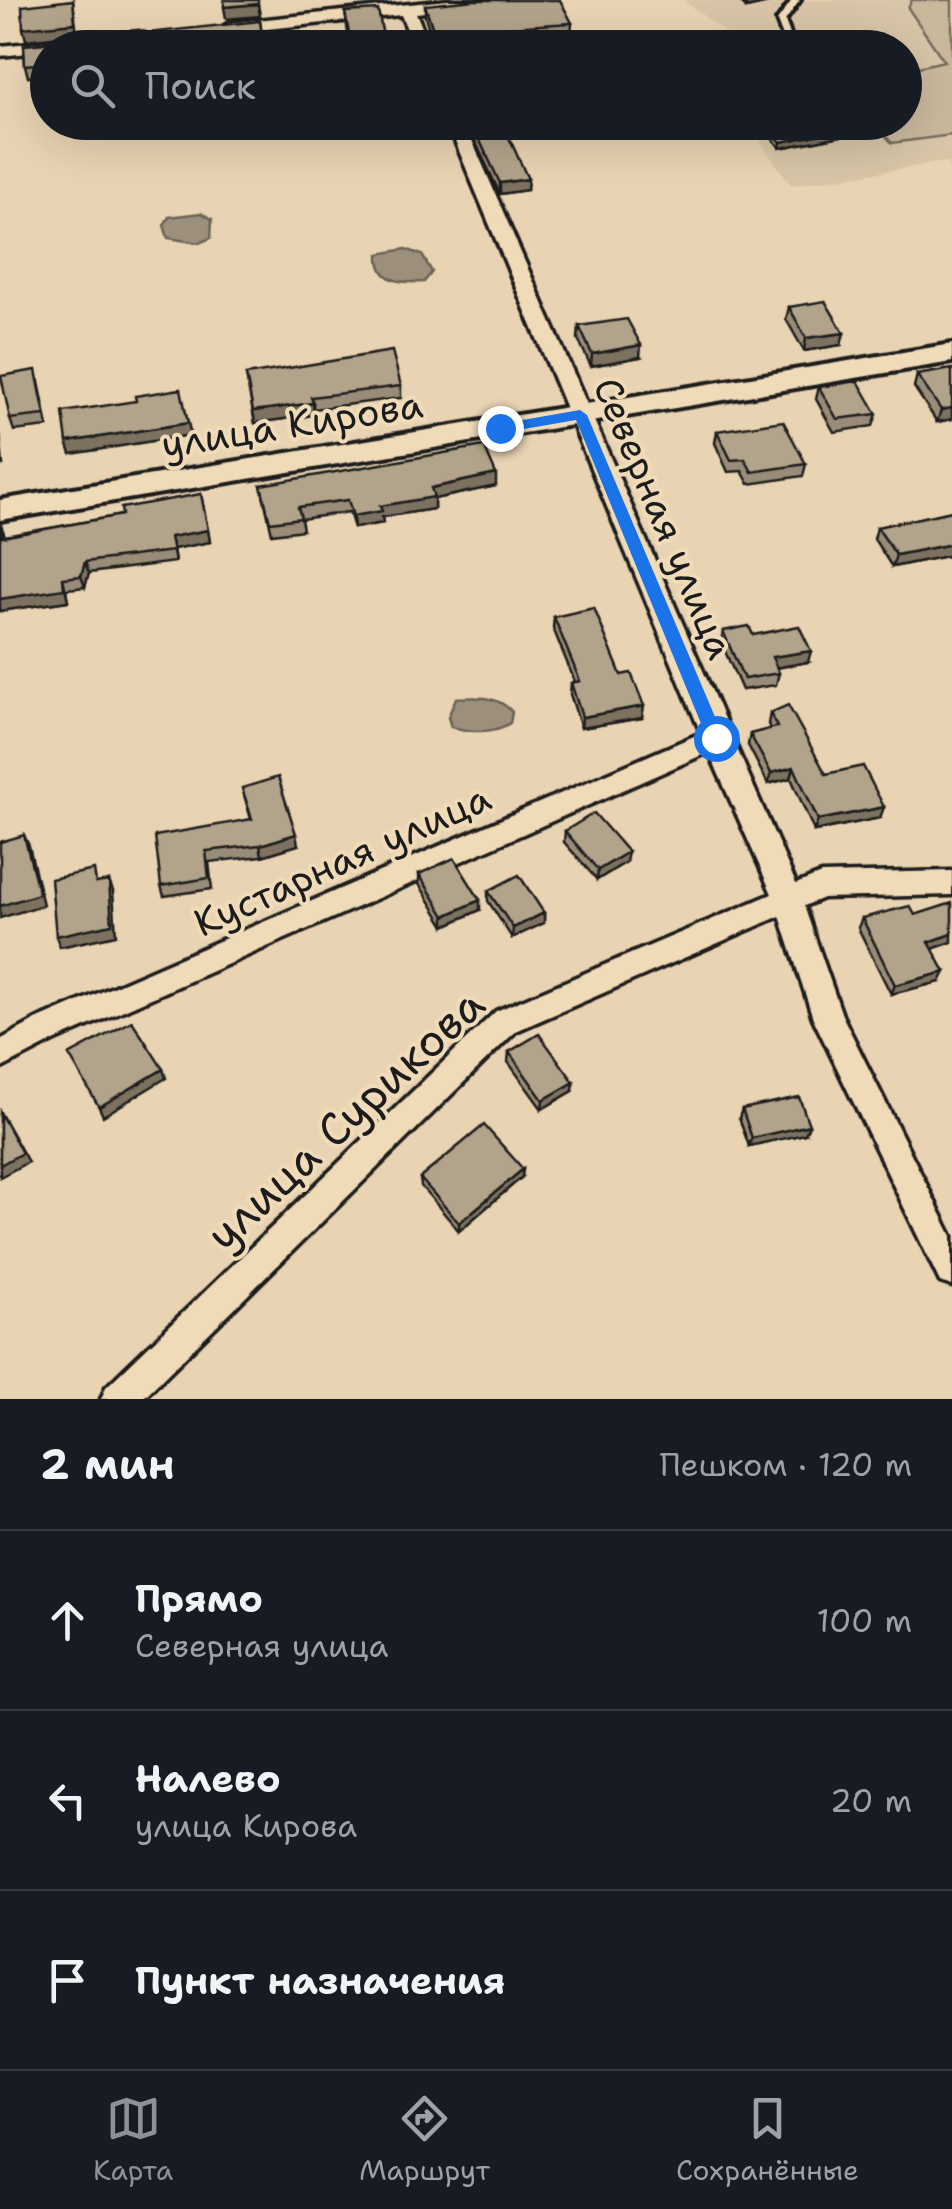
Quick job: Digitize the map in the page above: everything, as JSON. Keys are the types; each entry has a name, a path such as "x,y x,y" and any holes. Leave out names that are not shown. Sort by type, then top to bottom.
{"street":[{"path":"213,29 493,0"},
{"path":"407,10 415,30"},
{"path":"0,50 30,47"},
{"name":"Северная улица","path":"463,140 716,738 788,898 828,1018 952,1270"},
{"name":"улица Кирова","path":"0,510 952,353"},
{"name":"Кустарная улица","path":"0,1055 64,1022 716,738"},
{"name":"улица Сурикова","path":"118,1399 506,1020 821,886 952,883"}],"lane":[{"path":"784,30 781,21 796,0"}],"shaded area":[{"path":"683,0 952,0 952,170 945,162 791,185 759,140 922,140 922,30 722,30"},
{"path":"912,0 952,0 952,135 922,139 922,66 944,61 908,8"},
{"path":"201,213 212,219 211,238 199,243 168,238 164,225 169,217"},
{"path":"406,249 422,255 432,272 424,282 400,281 383,271 379,254"},
{"path":"456,698 500,702 512,712 510,723 481,731 451,727 448,717"}],"building":[{"path":"73,0 75,23 23,28 22,6"},
{"path":"224,0 258,0 258,4 224,7"},
{"path":"475,0 560,0 572,23 495,30 433,30 425,5"},
{"path":"378,10 382,30 348,30 345,12"},
{"path":"260,21 261,30 175,30"},
{"path":"30,44 30,65 25,65 24,45"},
{"path":"480,140 510,140 528,179 500,183"},
{"path":"825,301 844,333 806,338 789,307"},
{"path":"627,319 641,345 592,354 579,326"},
{"path":"392,351 401,386 311,397 313,403 253,411 246,375"},
{"path":"952,369 952,408 941,410 917,375"},
{"path":"36,370 45,415 10,419 1,376"},
{"path":"858,381 877,414 837,419 819,387"},
{"path":"181,389 188,423 67,442 63,412 136,401 135,396"},
{"path":"783,421 806,464 752,472 745,459 731,460 717,431"},
{"path":"484,446 496,474 431,488 434,497 380,506 382,511 353,516 348,500 298,507 301,518 270,522 261,485"},
{"path":"201,494 208,530 170,537 173,551 85,562 81,576 63,578 64,589 0,599 1,525 2,537 122,515 121,508"},
{"path":"952,511 952,544 896,555 877,527"},
{"path":"594,608 621,675 631,673 644,706 582,717 571,683 580,681 554,617"},
{"path":"749,626 753,635 799,626 811,651 772,657 779,673 744,679 723,631"},
{"path":"788,705 826,774 863,766 884,807 818,820 794,767 771,773 750,734 777,727 770,713"},
{"path":"278,777 296,834 260,845 206,851 209,878 161,886 155,836 252,819 242,788"},
{"path":"594,813 628,852 598,870 565,831"},
{"path":"24,835 39,894 0,906 0,842"},
{"path":"454,858 480,900 445,916 419,874"},
{"path":"94,870 96,883 109,881 112,924 56,936 51,879"},
{"path":"519,875 544,913 513,928 488,891"},
{"path":"952,903 952,934 929,942 945,972 895,985 862,918 910,906 915,915"},
{"path":"132,1021 163,1069 99,1107 69,1055"},
{"path":"539,1034 574,1082 543,1100 509,1052"},
{"path":"799,1097 809,1125 752,1138 742,1109"},
{"path":"0,1113 22,1153 0,1165"},
{"path":"484,1125 523,1169 459,1223 420,1178"}],"route":[{"path":"500,428 580,415 716,738"}]}
